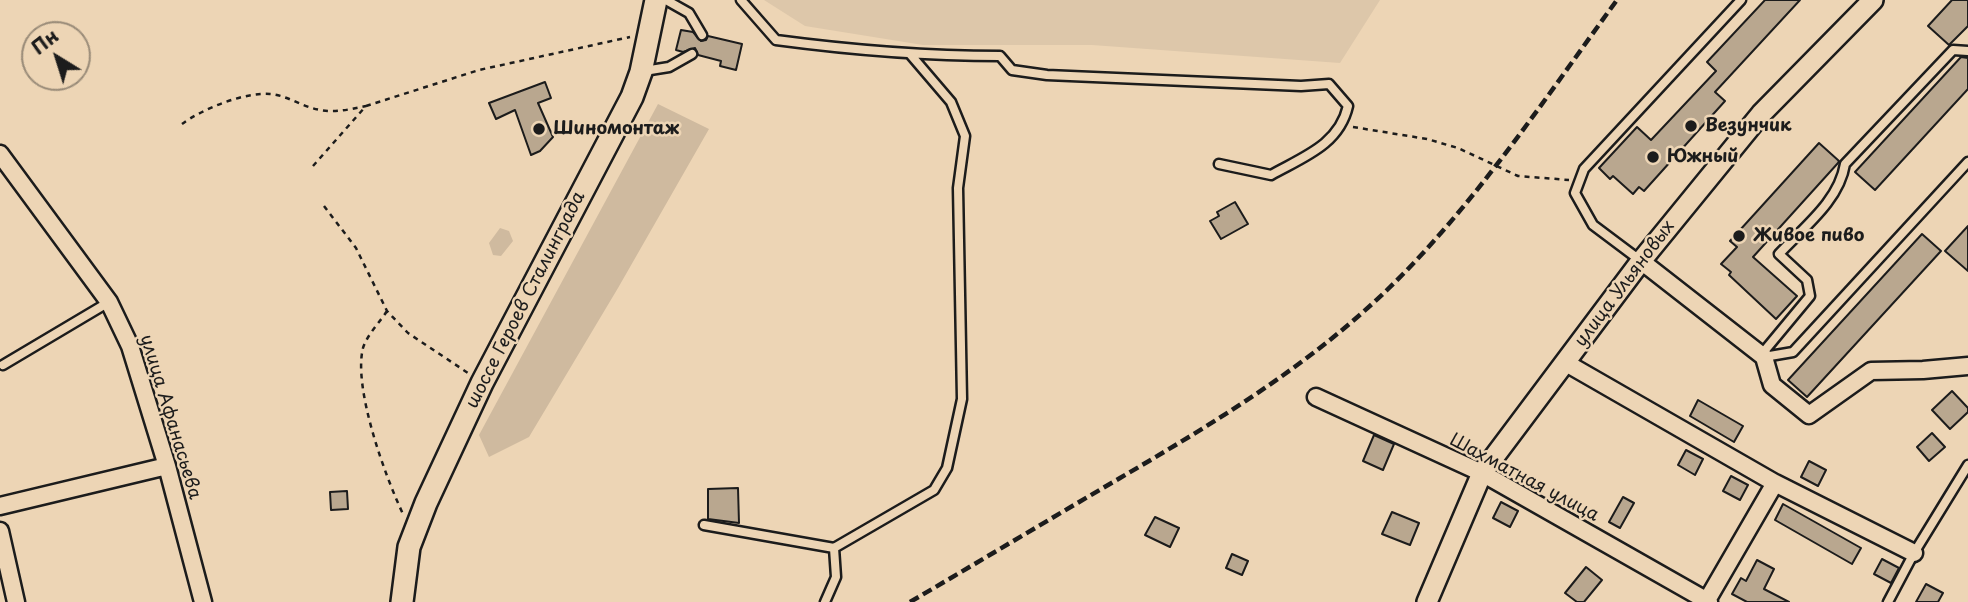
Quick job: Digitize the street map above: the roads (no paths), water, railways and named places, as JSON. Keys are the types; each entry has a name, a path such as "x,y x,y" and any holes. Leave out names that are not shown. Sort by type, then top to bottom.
{"main road":[{"name":"шоссе Героев Сталинграда","path":"402,602 409,547 426,503 482,383 632,97 641,72 656,0"}],"street":[{"name":"улица Ульяновых","path":"1427,602 1482,473 1641,261 1761,114 1873,0"},
{"name":"улица Афанасьева","path":"0,154 109,302 130,346 167,466 203,602"},
{"path":"1641,261 1762,356 1772,385 1810,415 1871,371 1968,366"},
{"path":"1566,363 1775,483 1914,553"},
{"name":"Шахматная улица","path":"1316,397 1482,473 1707,602"},
{"path":"0,506 167,466"},
{"path":"1707,602 1775,483"},
{"path":"0,531 16,602"}],"lane":[{"path":"666,0 689,13 702,34"},
{"path":"741,0 776,40 846,50 1000,56 1012,70 1047,75 1301,86 1329,84 1349,106 1342,125 1329,141 1271,175 1219,164"},
{"path":"1641,261 1593,225 1575,193 1579,181 1584,169 1741,0"},
{"path":"1762,356 1810,296 1807,280 1779,254 1834,195 1843,178 1845,164 1953,50 1968,51"},
{"path":"641,72 669,67 692,54"},
{"path":"704,526 834,548 934,490 947,468 962,398 958,188 965,136 951,102 910,54"},
{"path":"1762,356 1793,352 1968,162"},
{"path":"4,365 109,302"},
{"path":"1888,602 1914,553 1968,466"},
{"path":"825,602 836,577 834,548"}],"railway":[{"path":"910,602 1225,414 1293,368 1357,318 1450,223 1536,112 1617,0"}],"place":[{"name":"Везунчик","path":"1691,126"},
{"name":"Шиномонтаж","path":"539,129"},
{"name":"Южный","path":"1653,157"},
{"name":"Живое пиво","path":"1739,236"}]}
